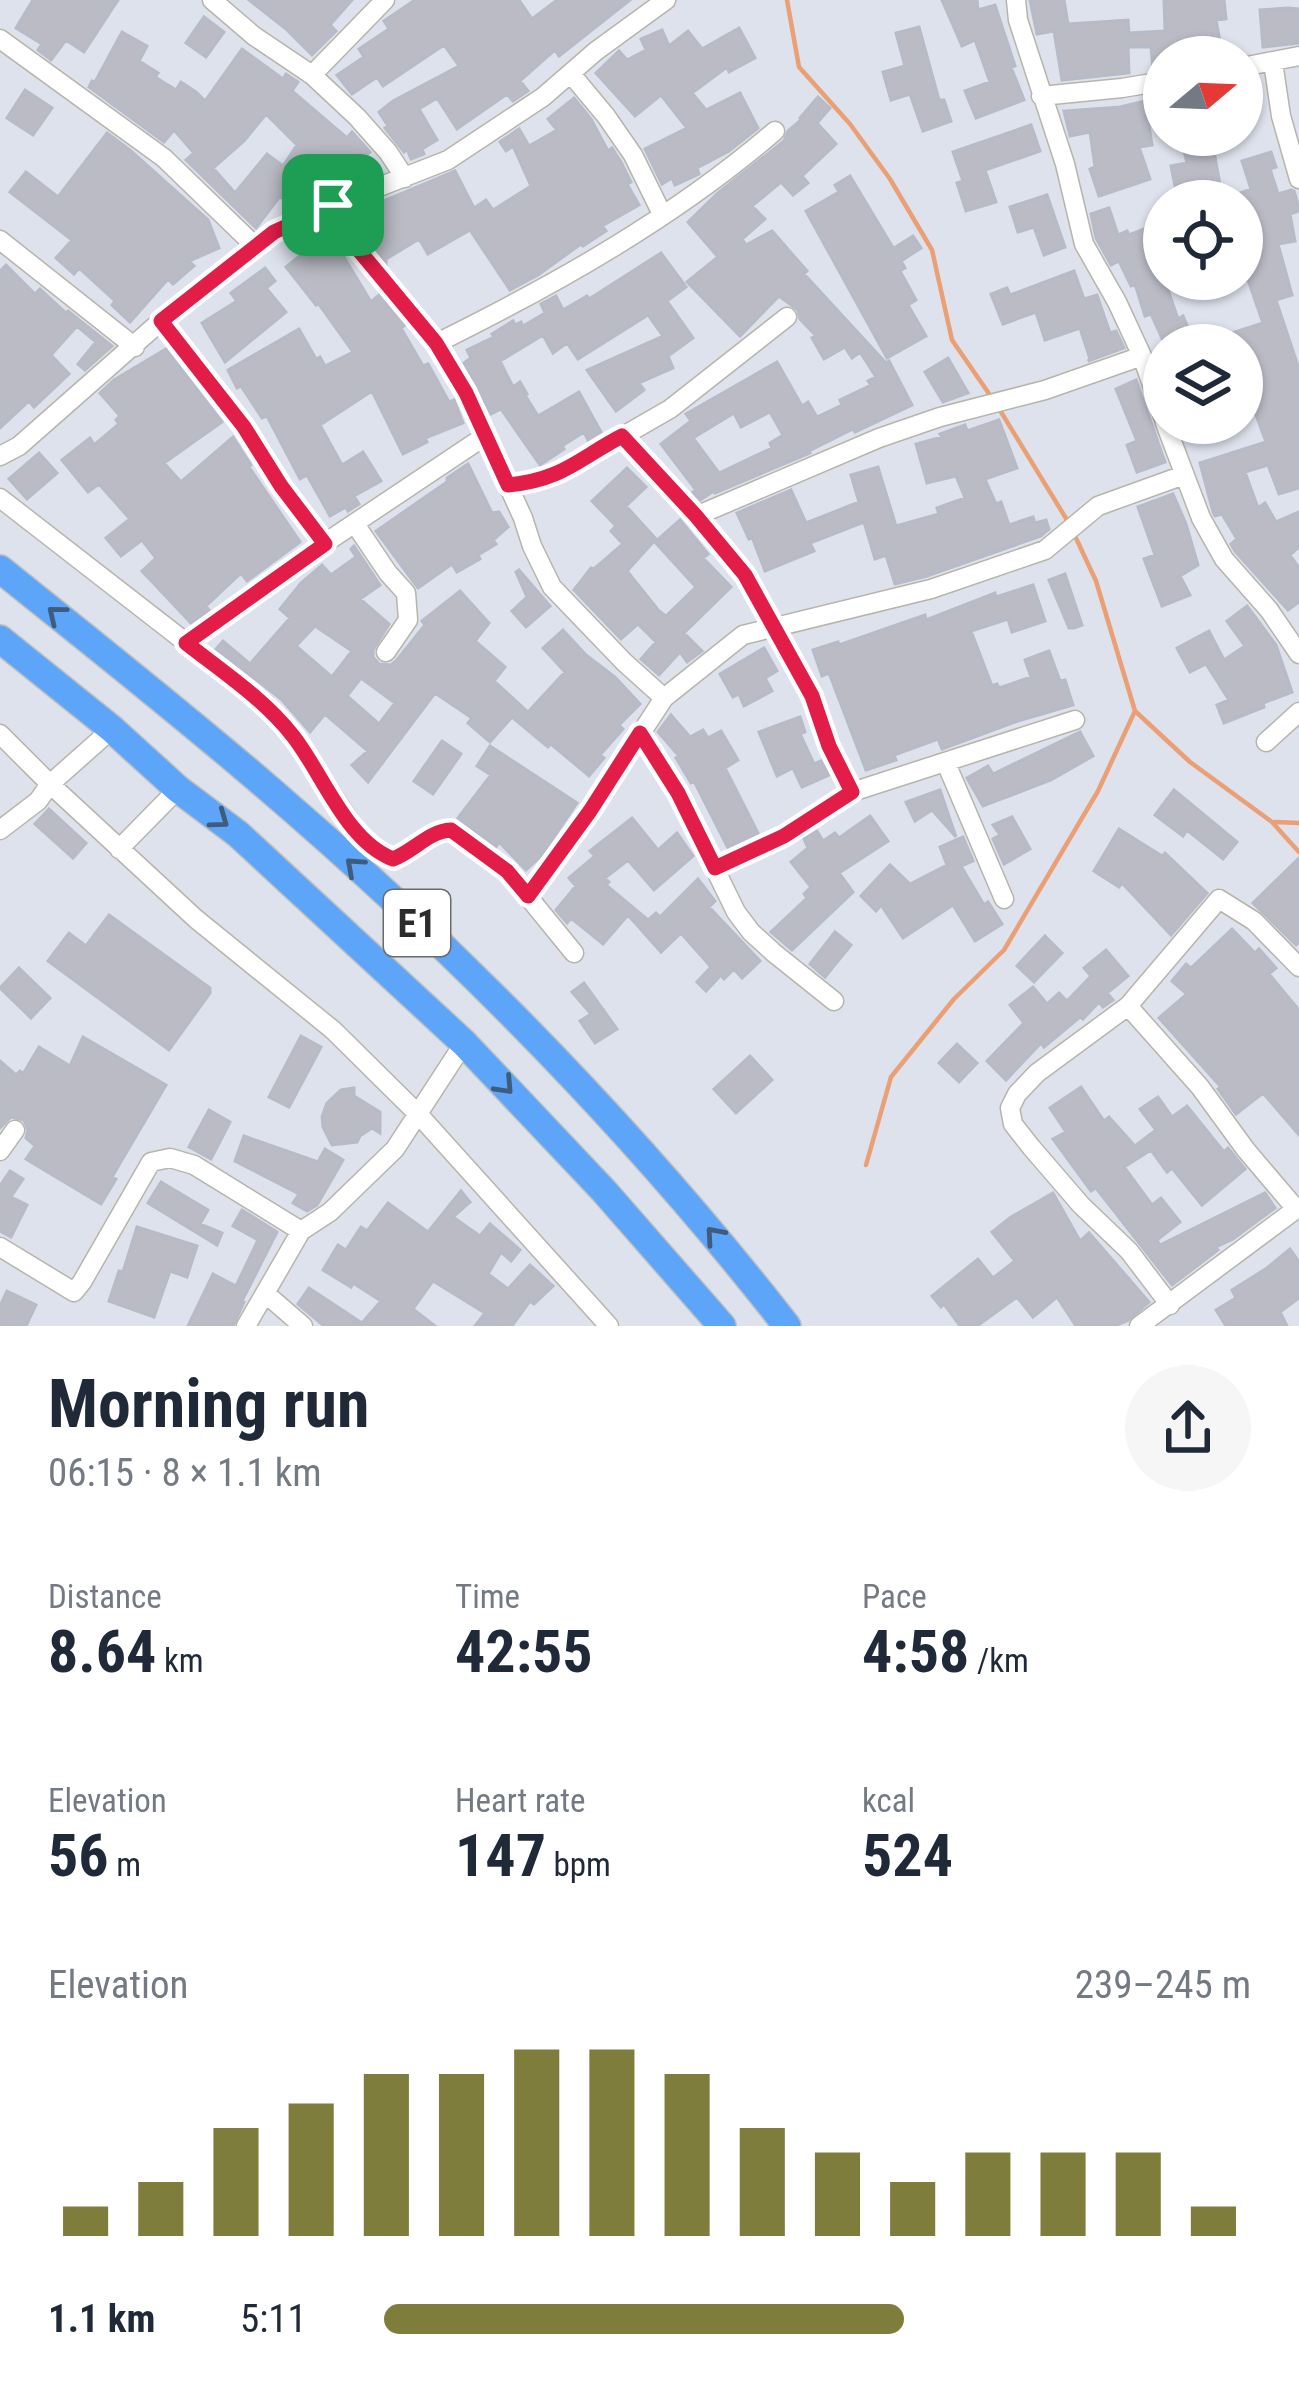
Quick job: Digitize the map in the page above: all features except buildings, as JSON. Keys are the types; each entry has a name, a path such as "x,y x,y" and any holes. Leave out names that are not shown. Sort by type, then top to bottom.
{"highway":[{"name":"E1","path":"0,568 269,788 445,949 628,1138 787,1326"},
{"name":"E1","path":"0,639 112,728 178,790 238,833 464,1043 604,1190 722,1326"}],"street":[{"path":"212,0 254,36 312,75 357,116 405,178"},
{"path":"312,75 385,0"},
{"path":"0,456 20,446 161,321 274,232 448,160 667,0"},
{"path":"696,516 879,438 1142,356 1084,244 1016,0"},
{"path":"0,39 164,158 255,246"},
{"path":"1263,64 1299,56"},
{"path":"1273,62 1299,179"},
{"path":"571,74 633,155 662,214"},
{"path":"1041,96 1143,84"},
{"path":"436,343 599,256 728,172 775,131"},
{"path":"333,205 347,236 436,343 466,393 552,587 664,698"},
{"path":"0,240 135,347"},
{"path":"508,485 555,476 670,409 787,316"},
{"path":"161,321 244,427 325,544"},
{"path":"186,643 485,436"},
{"path":"622,436 745,575 812,696 852,792"},
{"path":"1173,444 1201,518 1225,560 1269,610 1299,654"},
{"path":"528,896 664,698 743,635 931,590 1045,550 1106,502 1184,476"},
{"path":"0,498 264,704 294,737 365,844 393,859 439,831 451,830 507,871 574,952"},
{"path":"355,524 406,593 408,620 386,652"},
{"path":"1266,742 1299,712"},
{"path":"715,868 784,836 852,792 1075,720"},
{"path":"0,830 38,801 50,784 112,728"},
{"path":"640,733 678,793 736,912 751,932 834,1000"},
{"path":"0,734 196,919 333,1030 418,1114 609,1326"},
{"path":"946,763 1004,899"},
{"path":"119,849 178,790"},
{"path":"1170,1305 1129,1251 1031,1147 1013,1124 1010,1108 1037,1073 1128,1006 1220,899 1254,921 1299,968"},
{"path":"1128,1006 1298,1208 1139,1326"},
{"path":"246,1326 301,1231 330,1212 395,1149 464,1043"},
{"path":"0,1151 16,1130"},
{"path":"0,1247 74,1292 151,1162 170,1158 194,1165 301,1231"},
{"path":"266,1294 303,1326"}],"waterway":[{"path":"787,0 799,67 850,124 890,179 932,250 952,340 992,398"},
{"path":"998,407 1067,520"},
{"path":"1075,536 1096,581 1135,711 1190,762 1272,822 1299,852"},
{"path":"866,1165 891,1077 954,999 1004,950 1098,791 1135,711"},
{"path":"1275,822 1299,823"}],"route":[{"path":"333,205 347,236 436,343 466,393 508,485 555,476 622,436 696,516 745,575 789,650 852,792 784,836 715,868 678,793 640,733 528,896 507,871 451,830 439,831 393,859 365,844 294,737 264,704 186,643 325,544 244,427 161,321 274,232 333,205"}]}
